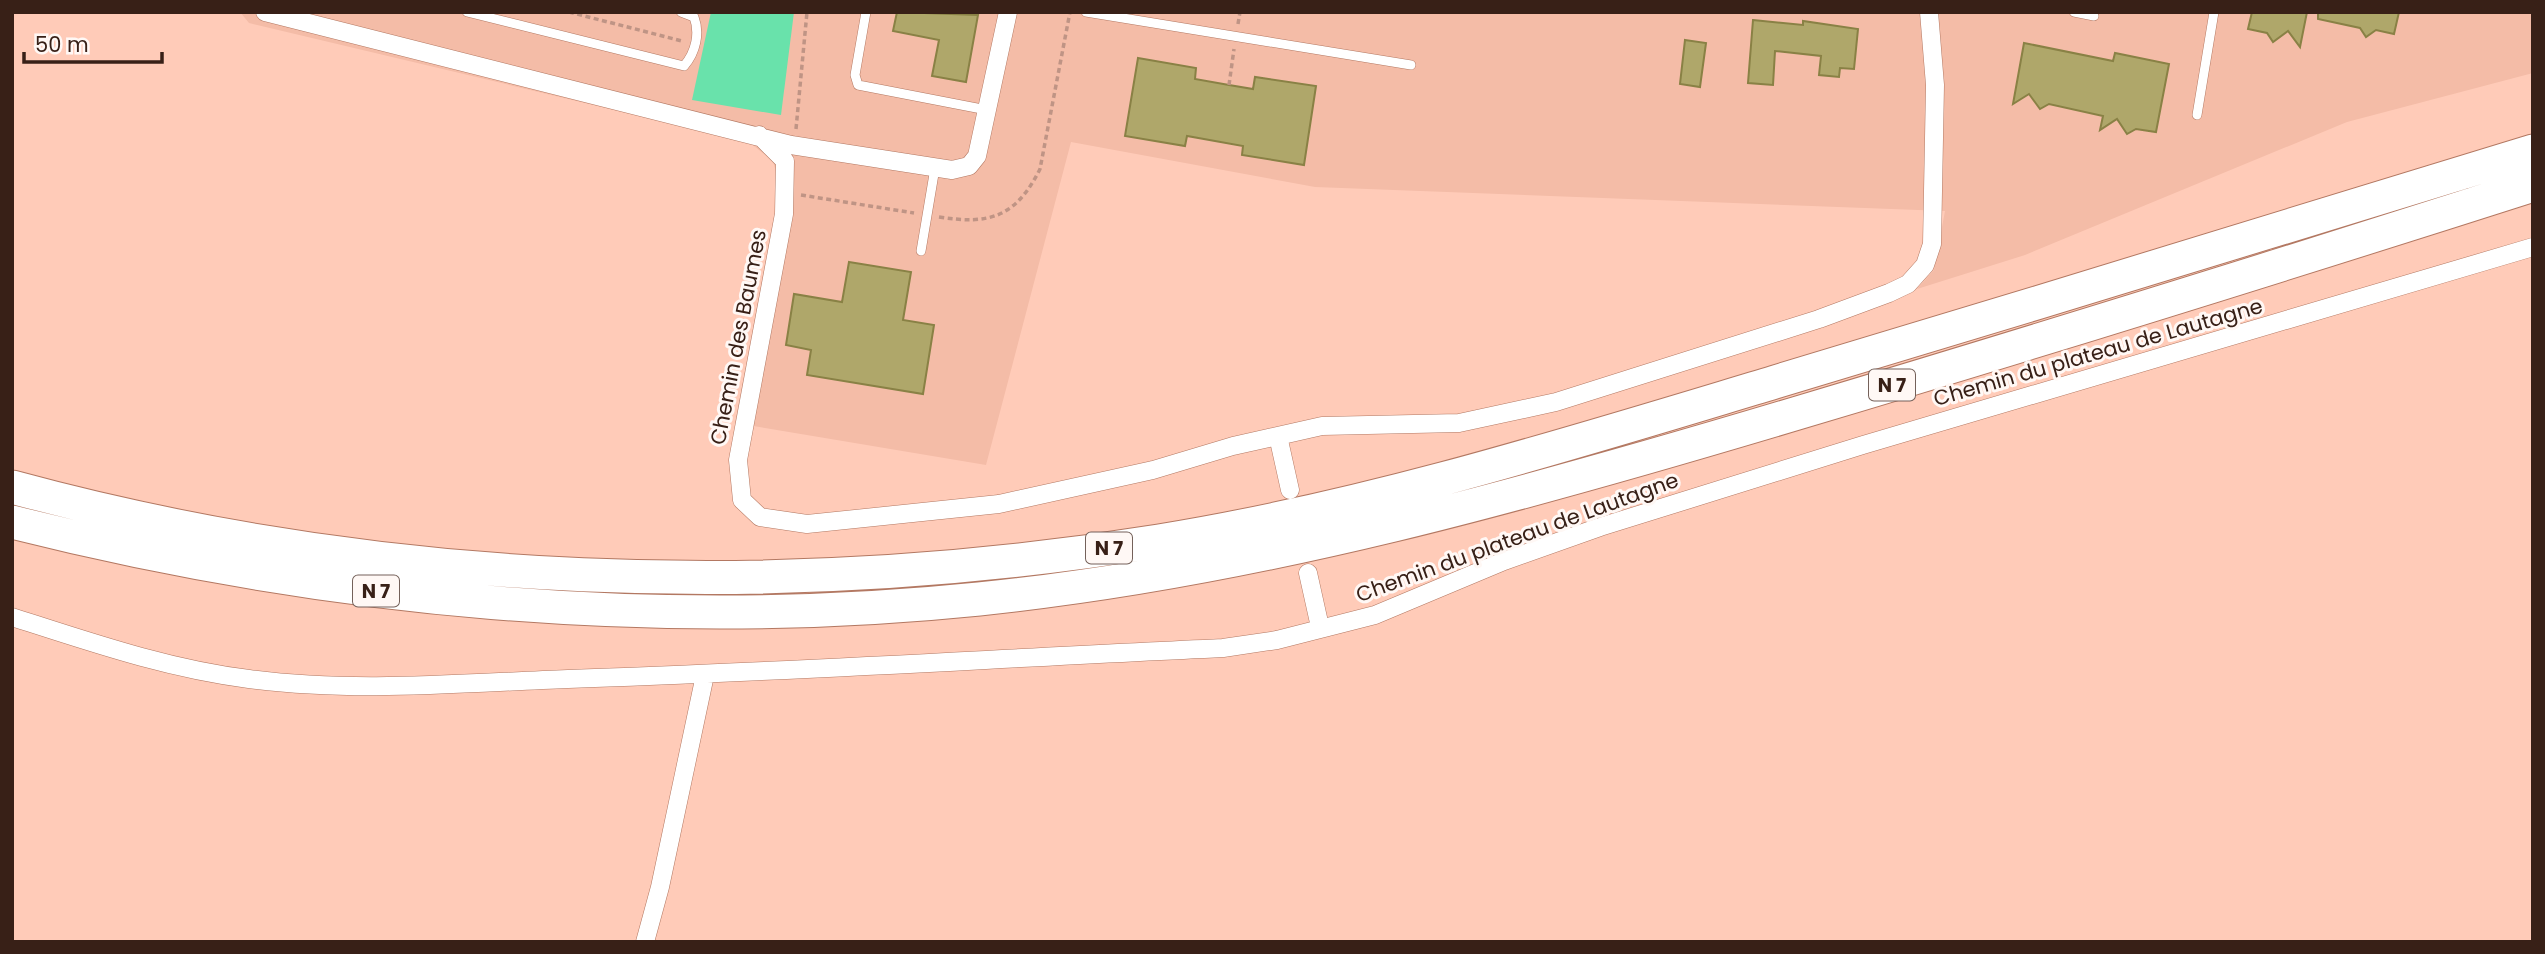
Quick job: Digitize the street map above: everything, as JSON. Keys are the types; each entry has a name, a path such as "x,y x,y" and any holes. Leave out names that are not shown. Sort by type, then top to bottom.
{"highway":[{"name":"N 7","path":"12,487 243,537 395,559 563,573 698,577 844,574 980,564 1093,551 1299,514 1548,450 2528,152"},
{"name":"N 7","path":"12,522 197,564 329,586 552,606 721,611 849,608 980,599 1103,583 1244,560 1370,532 1621,466 1987,356 2533,185"}],"street":[{"name":"Chemin des Baumes","path":"265,12 758,135 785,161 785,192 738,460 742,500 760,517 807,524 999,504 1153,470 1233,446 1278,436"},
{"path":"758,135 791,145 961,170 969,166 977,156 1009,12"},
{"path":"1290,490 1278,436 1322,426 1459,422 1556,402 1819,319 1908,284 1925,265 1932,244 1935,85 1929,12"},
{"name":"Chemin du plateau de Lautagne","path":"1320,627 1375,615 1504,562 1600,527 2533,247"},
{"path":"12,617 139,658 261,680 349,687 705,675 789,668 1223,648 1277,640 1320,627 1308,573"},
{"path":"645,942 660,887 705,675"}],"lane":[{"path":"467,12 684,66 691,58 698,29 694,17 681,12"},
{"path":"866,12 855,75 858,85 988,110"},
{"path":"1086,12 1411,65"},
{"path":"2074,12 2094,16"},
{"path":"2197,115 2214,12"},
{"path":"921,251 935,168"}],"path":[{"path":"569,12 695,44"},
{"path":"791,145 797,124 807,12"}],"shaded area":[{"path":"240,12 2533,12 2533,73 2347,122 2025,255 1917,289 1934,270 1945,211 1315,187 1071,142 986,465 735,423 780,186 773,161 749,142 249,23"}],"green space":[{"path":"711,12 794,12 781,115 692,100"}],"building":[{"path":"897,12 978,15 966,82 932,76 939,40 893,31"},
{"path":"2252,12 2307,12 2300,47 2288,31 2273,42 2267,33 2248,29"},
{"path":"2318,12 2399,12 2394,34 2376,30 2366,37 2360,28 2318,19"},
{"path":"1753,20 1803,25 1803,21 1858,29 1854,69 1840,68 1839,77 1819,75 1821,56 1775,51 1773,85 1748,83"},
{"path":"1685,40 1706,43 1700,87 1680,84"},
{"path":"2024,43 2113,61 2115,53 2169,64 2156,132 2136,129 2127,134 2117,119 2100,130 2103,116 2049,104 2040,109 2029,94 2013,104"},
{"path":"1138,58 1196,68 1195,79 1253,89 1255,77 1316,86 1304,165 1242,155 1243,146 1187,136 1185,146 1125,136"},
{"path":"849,262 911,272 903,320 934,325 923,394 807,375 811,350 786,345 794,294 842,302"}]}
